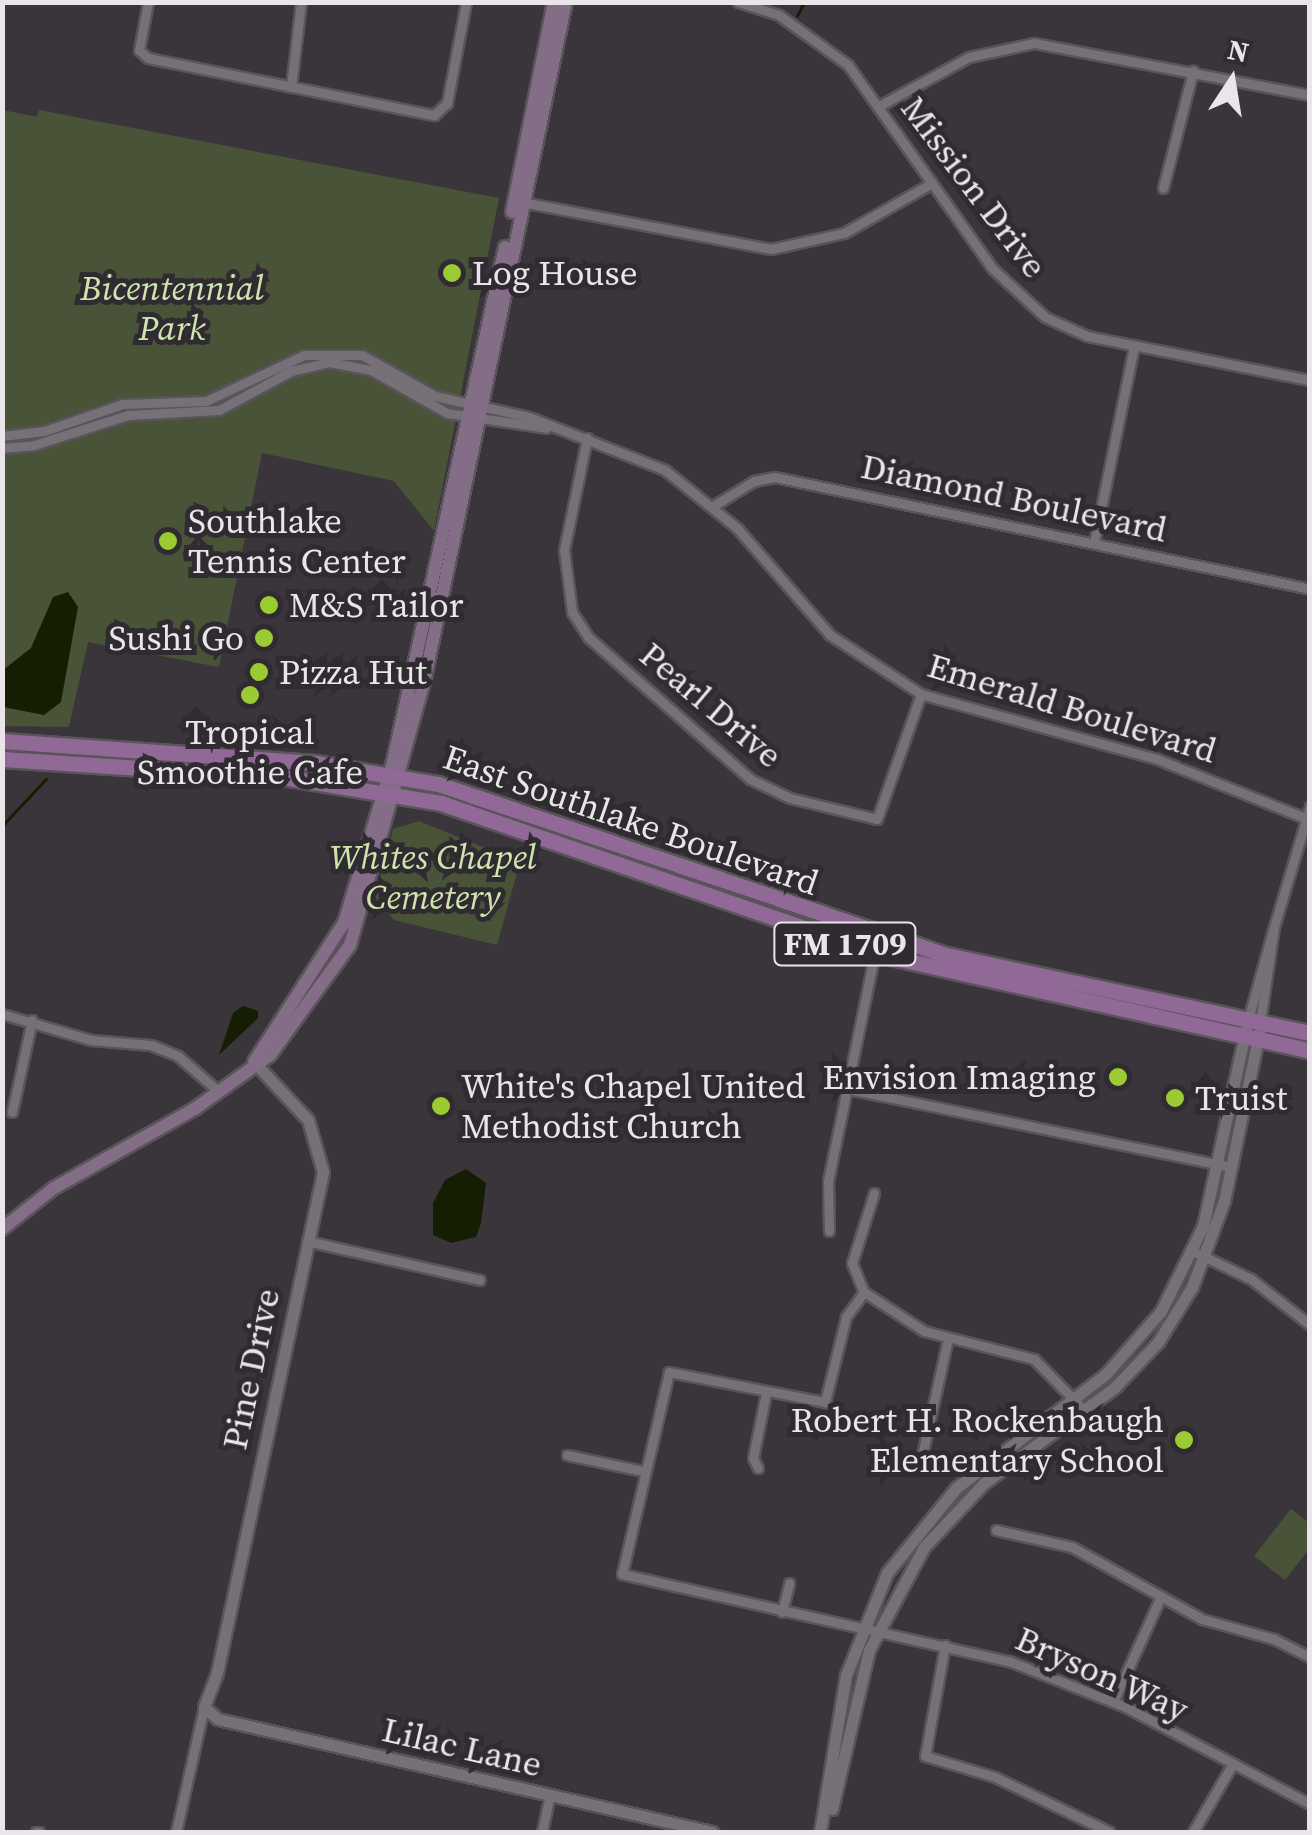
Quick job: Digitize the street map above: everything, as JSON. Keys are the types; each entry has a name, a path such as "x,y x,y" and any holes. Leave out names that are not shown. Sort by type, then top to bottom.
{"main road":[{"path":"2,1229 54,1188 218,1091 270,1054 350,945 394,774 475,413 554,2"},
{"path":"518,202 566,2"},
{"name":"FM 1709","path":"2,741 394,774"},
{"name":"FM 1709","path":"2,759 283,777 388,792"},
{"name":"East Southlake Boulevard","path":"394,774 597,834 946,955 1253,1030 1310,1050"},
{"name":"East Southlake Boulevard","path":"388,792 589,850 875,953 1253,1030 1310,1033"},
{"path":"589,850 597,834"},
{"path":"875,953 893,946 946,955"}],"street":[{"path":"148,2 141,54 291,87 442,113 466,2"},
{"path":"291,87 301,2"},
{"name":"Mission Drive","path":"738,2 779,16 829,47 879,106 993,269 1028,305 1087,336 1310,380"},
{"path":"879,106 968,56 1034,43 1310,95"},
{"path":"1163,188 1192,71"},
{"path":"518,202 734,247 771,249 844,233 932,183"},
{"path":"1094,543 1134,348"},
{"path":"2,436 44,431 123,404 206,402 291,359 329,355"},
{"path":"2,448 128,414 220,410 329,355"},
{"name":"Emerald Boulevard","path":"329,355 374,358 435,396 475,413 587,438 650,460 713,506 830,635 921,694 1158,759 1305,818"},
{"name":"Pearl Drive","path":"587,438 564,550 572,612 588,637 750,780 790,798 878,819 921,694"},
{"name":"Diamond Boulevard","path":"713,506 754,480 776,477 1310,590"},
{"path":"834,1780 876,1633 916,1559 964,1502 1085,1411 1158,1342 1207,1257 1232,1166 1274,928 1310,806"},
{"path":"829,1230 828,1180 875,953"},
{"path":"2,1014 91,1040 152,1045 178,1056 218,1091"},
{"path":"12,1112 32,1020"},
{"path":"824,1832 846,1676 887,1573 937,1508 989,1460 1075,1400 1146,1332 1193,1251 1253,1030"},
{"name":"Pine Drive","path":"204,1707 217,1673 323,1172 320,1145 308,1120 254,1062"},
{"path":"848,1089 1232,1166"},
{"path":"874,1193 852,1263 864,1292 909,1325 1034,1359 1085,1411"},
{"path":"307,1241 480,1280"},
{"path":"1193,1251 1251,1278 1310,1325"},
{"path":"567,1455 644,1471 669,1372 824,1402 846,1317 864,1292"},
{"path":"1146,1332 1158,1342"},
{"path":"919,1469 948,1338"},
{"path":"758,1468 754,1458 766,1392"},
{"name":"Bryson Way","path":"644,1471 622,1574 876,1633 945,1645 1113,1702 1310,1804"},
{"path":"996,1530 1072,1547 1220,1627 1274,1639 1310,1657"},
{"path":"782,1612 789,1583"},
{"path":"1113,1702 1161,1596"},
{"path":"945,1645 925,1756 995,1778 1110,1832"},
{"path":"176,1832 204,1707"},
{"name":"Lilac Lane","path":"204,1707 218,1719 712,1832"},
{"path":"1193,1832 1232,1766"},
{"path":"542,1832 550,1795"}],"green space":[{"name":"Bicentennial Park","path":"3,110 37,117 39,110 499,198 434,531 394,481 262,453 219,667 88,642 69,727 3,726"},
{"name":"Whites Chapel Cemetery","path":"419,821 520,862 497,945 394,920 375,897 393,829"},
{"path":"1291,1509 1309,1523 1309,1549 1285,1580 1254,1556"}],"shaded area":[{"path":"68,592 78,607 61,702 44,715 3,707 3,670 31,648 53,597"},
{"path":"243,1006 258,1011 258,1018 219,1055 233,1013"},
{"path":"466,1169 486,1183 481,1223 476,1237 451,1243 433,1235 433,1203 445,1180"}],"waterway":[{"path":"797,16 804,2"},
{"path":"2,826 46,779"}],"place":[{"name":"Log House","path":"452,273"},
{"name":"Southlake Tennis Center","path":"168,541"},
{"name":"M&S Tailor","path":"269,605"},
{"name":"Sushi Go","path":"264,638"},
{"name":"Pizza Hut","path":"259,672"},
{"name":"Tropical Smoothie Cafe","path":"250,695"},
{"name":"Envision Imaging","path":"1118,1077"},
{"name":"Truist","path":"1175,1098"},
{"name":"White's Chapel United Methodist Church","path":"441,1106"},
{"name":"Robert H. Rockenbaugh Elementary School","path":"1184,1440"}]}
